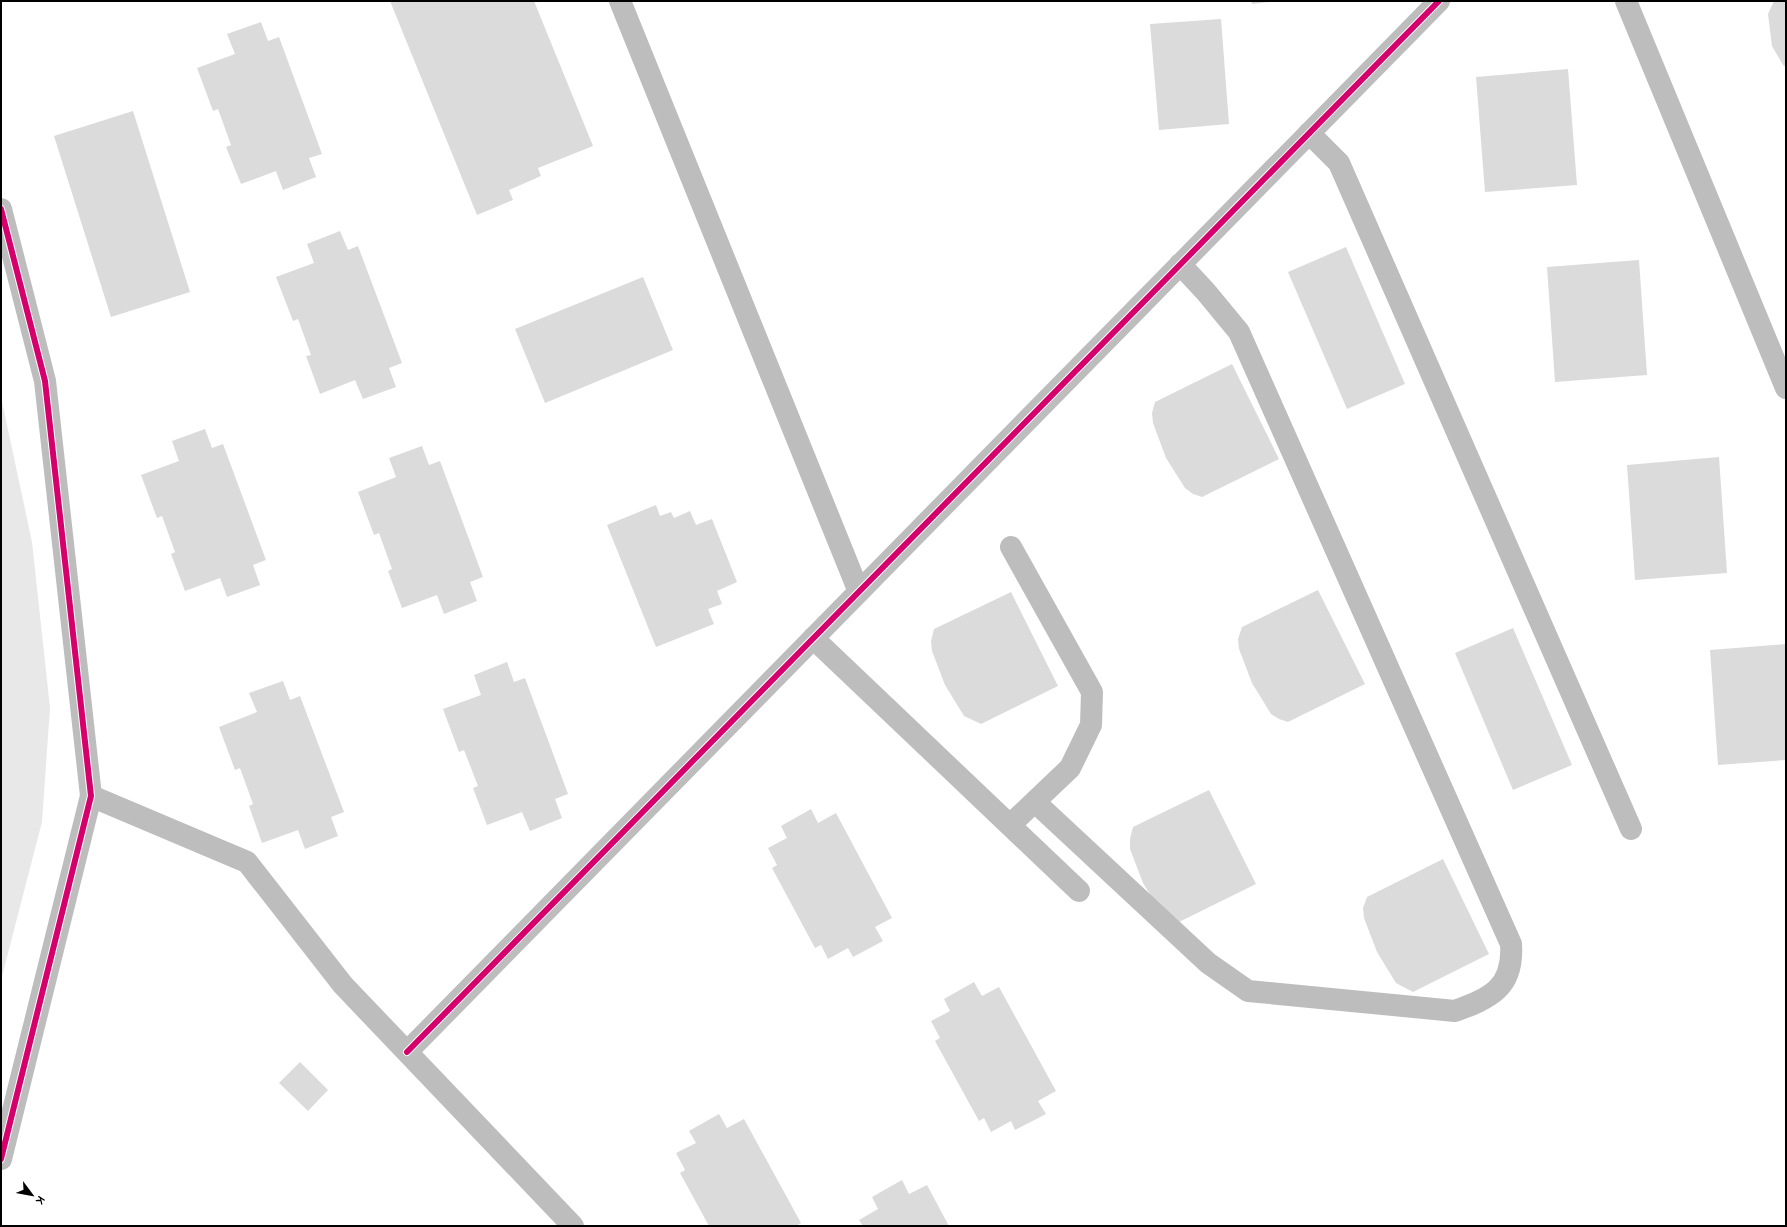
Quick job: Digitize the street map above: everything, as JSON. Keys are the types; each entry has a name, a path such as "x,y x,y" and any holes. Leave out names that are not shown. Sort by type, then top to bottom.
{"street":[{"path":"620,1 859,592"},
{"path":"407,1052 1439,1"},
{"path":"1626,1 1786,388"},
{"path":"1309,133 1339,162 1630,828"},
{"path":"1,209 46,380 91,796 1,1159"},
{"path":"1035,802 1208,963 1248,992 1455,1011 1483,1000 1495,993 1504,982 1510,968 1512,956 1511,944 1238,332 1206,292 1180,264"},
{"path":"1010,825 1070,768 1091,725 1092,692 1011,547"},
{"path":"813,638 1079,891"},
{"path":"91,796 247,862 343,985 573,1226"}],"shaded area":[{"path":"1,397 32,542 50,708 42,822 1,980"}],"building":[{"path":"390,1 534,1 593,146 538,168 541,176 509,190 513,200 477,215"},
{"path":"1251,1 1269,1 1269,2 1252,4"},
{"path":"1774,1 1786,1 1786,67 1783,65 1772,46 1768,14"},
{"path":"1221,19 1229,124 1159,130 1150,24"},
{"path":"261,22 268,41 279,37 322,154 309,158 316,177 283,190 276,171 241,184 226,147 231,145 218,109 213,111 197,68 235,54 227,34"},
{"path":"1568,69 1577,185 1485,192 1476,77"},
{"path":"133,111 190,292 111,317 54,136"},
{"path":"340,231 348,250 358,246 402,363 389,368 396,387 363,399 355,380 320,394 306,356 311,355 298,319 293,321 276,277 314,263 307,244"},
{"path":"1346,247 1405,384 1347,409 1288,272"},
{"path":"1639,260 1647,375 1555,382 1547,267"},
{"path":"643,277 673,350 545,403 515,329"},
{"path":"1232,364 1279,459 1202,497 1193,494 1185,488 1166,458 1153,423 1152,413 1155,402"},
{"path":"205,429 212,448 223,444 266,560 253,565 260,585 227,597 220,578 185,591 171,554 175,552 162,516 157,518 141,475 179,461 172,441"},
{"path":"422,446 429,465 440,461 483,577 470,582 477,601 444,614 437,595 402,608 388,571 392,569 379,533 374,535 358,492 396,477 389,458"},
{"path":"1719,457 1727,573 1635,580 1627,465"},
{"path":"656,505 660,516 671,512 674,518 690,511 696,525 712,519 737,582 717,591 722,604 708,609 714,624 656,647 607,525"},
{"path":"1318,590 1365,684 1288,722 1271,714 1252,683 1239,649 1238,639 1242,627"},
{"path":"1011,592 1058,686 981,724 964,716 945,685 932,651 931,641 934,629"},
{"path":"1513,628 1572,765 1513,790 1455,653"},
{"path":"1786,644 1786,760 1718,765 1710,650"},
{"path":"507,662 514,682 525,678 568,794 555,799 562,818 530,831 522,812 487,825 473,788 478,786 464,750 459,752 443,709 481,695 474,675"},
{"path":"283,681 290,700 300,696 344,812 331,817 338,836 305,849 298,830 262,843 249,806 253,804 240,768 235,770 219,727 257,712 249,693"},
{"path":"1209,790 1256,884 1179,922 1162,914 1143,883 1130,849 1130,839 1133,827"},
{"path":"811,809 818,823 836,813 892,918 875,927 883,941 853,957 848,948 828,959 821,945 815,948 772,868 777,865 768,848 787,838 781,826"},
{"path":"1443,859 1489,954 1413,992 1396,983 1377,952 1364,918 1363,908 1367,897"},
{"path":"974,982 982,996 999,987 1056,1091 1038,1101 1046,1114 1015,1130 1011,1121 991,1132 984,1118 979,1121 935,1041 940,1038 931,1021 950,1011 944,999"},
{"path":"300,1062 328,1090 308,1111 279,1083"},
{"path":"719,1114 727,1128 744,1119 801,1223 796,1226 709,1226 680,1173 685,1170 676,1153 696,1143 689,1131"},
{"path":"902,1180 909,1194 927,1185 949,1226 863,1226 859,1220 878,1209 872,1197"}],"cycle path":[{"path":"407,1052 1439,1"},
{"path":"1,209 45,381 91,796 1,1159"}]}
